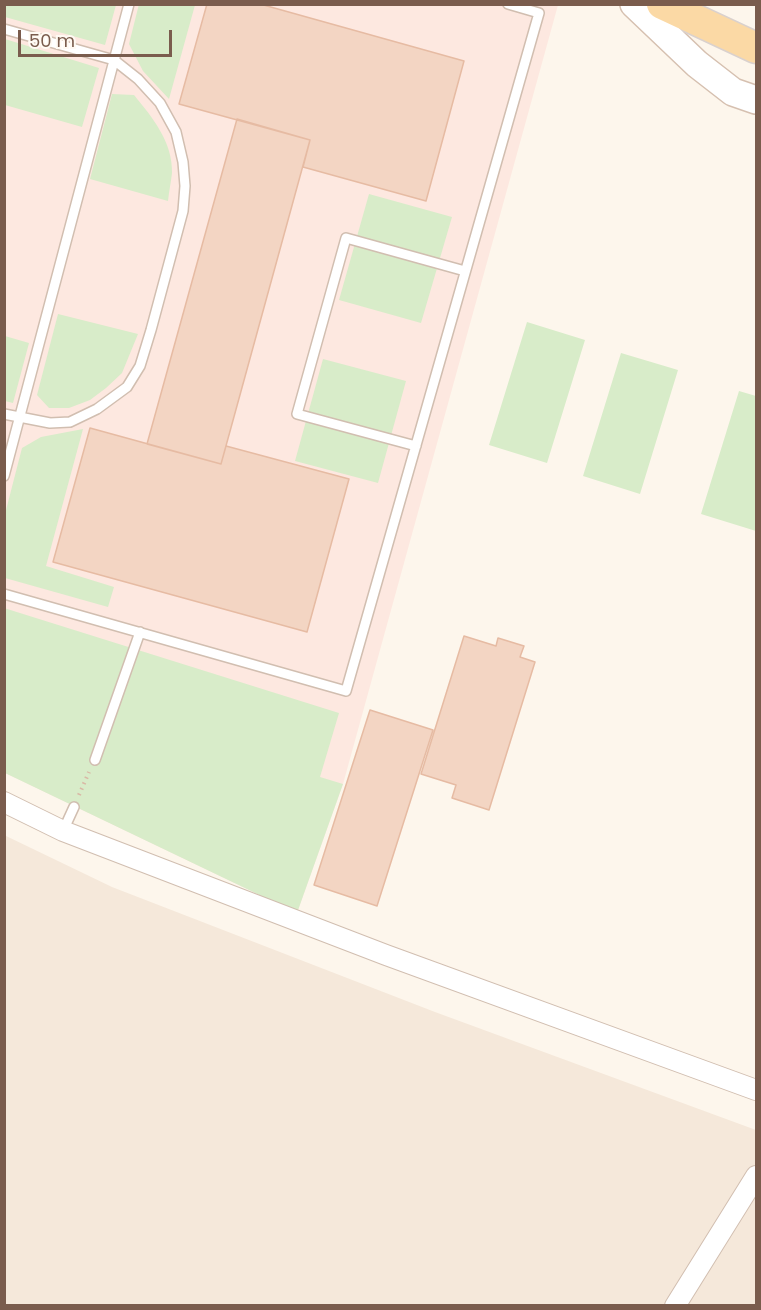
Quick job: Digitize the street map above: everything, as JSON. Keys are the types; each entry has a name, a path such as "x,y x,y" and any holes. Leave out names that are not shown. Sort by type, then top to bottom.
{"main road":[{"path":"662,4 756,48"},
{"path":"683,4 756,30"}],"street":[{"path":"634,4 697,64 733,92 756,99"},
{"path":"4,801 63,831 386,955 756,1090"},
{"path":"675,1305 756,1176"}],"lane":[{"path":"4,476 129,4"},
{"path":"4,594 346,691 538,13 508,4"},
{"path":"4,29 114,60 138,79 160,103 176,132 183,162 183,211 140,366 127,387 97,409 70,422 50,423 4,414"},
{"path":"416,446 297,414 346,238 465,271"},
{"path":"95,760 140,632"},
{"path":"63,831 74,807"}],"path":[{"path":"74,807 95,760"}],"shaded area":[{"path":"4,5 558,5 343,784 297,913 5,773"},
{"path":"4,835 112,887 435,1012 756,1130 756,1305 5,1305"}],"green space":[{"path":"139,4 195,5 169,99 143,71 129,44"},
{"path":"4,5 116,5 105,45 5,17"},
{"path":"5,39 99,68 82,127 5,105"},
{"path":"112,94 134,95 148,112 165,140 172,173 168,201 90,179"},
{"path":"369,194 452,217 421,323 339,300"},
{"path":"58,314 138,334 122,373 90,400 69,408 49,408 37,395"},
{"path":"527,322 585,340 547,463 489,445"},
{"path":"5,336 29,343 13,403 5,401"},
{"path":"621,353 678,370 640,494 583,476"},
{"path":"323,359 406,381 378,483 295,461"},
{"path":"739,391 756,396 756,531 701,514"},
{"path":"83,429 46,566 114,587 108,607 5,578 5,514 22,448 41,437"},
{"path":"4,608 339,713 320,777 343,784 297,913 5,773"}],"building":[{"path":"207,4 260,4 464,61 426,201 303,167 310,140 179,104"},
{"path":"237,119 310,140 221,464 147,444"},
{"path":"90,428 221,464 226,446 349,479 307,632 53,562"},
{"path":"464,636 496,646 498,638 524,646 520,657 535,662 489,810 452,798 456,785 421,774"},
{"path":"370,710 433,730 377,906 314,885"}]}
